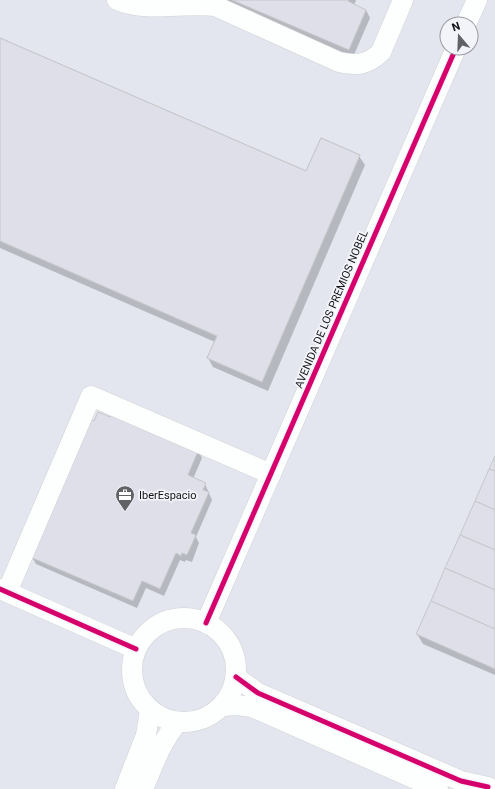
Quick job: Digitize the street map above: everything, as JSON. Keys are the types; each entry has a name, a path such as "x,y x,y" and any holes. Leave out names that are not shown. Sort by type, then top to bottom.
{"street":[{"path":"117,0 126,4 141,7 201,4 216,6 339,62 351,65 365,63 381,52 403,0"},
{"path":"470,16 477,0"},
{"name":"AVENIDA DE LOS PREMIOS NOBEL","path":"206,623 453,56"},
{"path":"136,649 3,591 91,396 271,474"},
{"path":"189,618 206,623 219,631 229,643 235,659 236,677 232,691 222,706 206,718 190,722 178,722 164,718 150,710 138,696 133,683 132,666 136,649 144,636 158,625 174,619 189,618"},
{"path":"236,677 258,694 461,782 490,786"},
{"path":"222,706 237,705 252,707 438,789"},
{"path":"124,789 146,736 150,710"},
{"path":"143,789 163,743 170,731 178,722"}],"shaded area":[{"path":"0,0 495,0 495,789 0,789"}],"building":[{"path":"232,0 349,0 348,1 366,10 349,50"},
{"path":"0,38 306,171 321,138 360,155 262,382 207,358 217,336 0,241"},
{"path":"0,38 306,171 321,138 360,155 262,382 207,358 217,336 0,241"},
{"name":"IberEspacio","path":"98,412 110,417 112,412 199,449 188,475 206,483 203,490 209,492 191,533 196,535 187,555 182,553 181,556 176,553 160,589 142,581 133,601 30,557 90,420 94,421"},
{"path":"495,456 495,471 489,469"},
{"path":"489,469 495,471 495,510 475,501"},
{"path":"475,501 495,510 495,550 460,535"},
{"path":"460,535 495,550 495,590 445,568"},
{"path":"445,568 495,590 495,629 431,601"},
{"path":"431,601 495,629 495,669 416,634"}],"cycle path":[{"path":"206,623 453,56"},
{"path":"0,589 136,649"},
{"path":"236,677 258,693 461,781 488,787"}],"place":[{"name":"IberEspacio","path":"125,512"}]}
